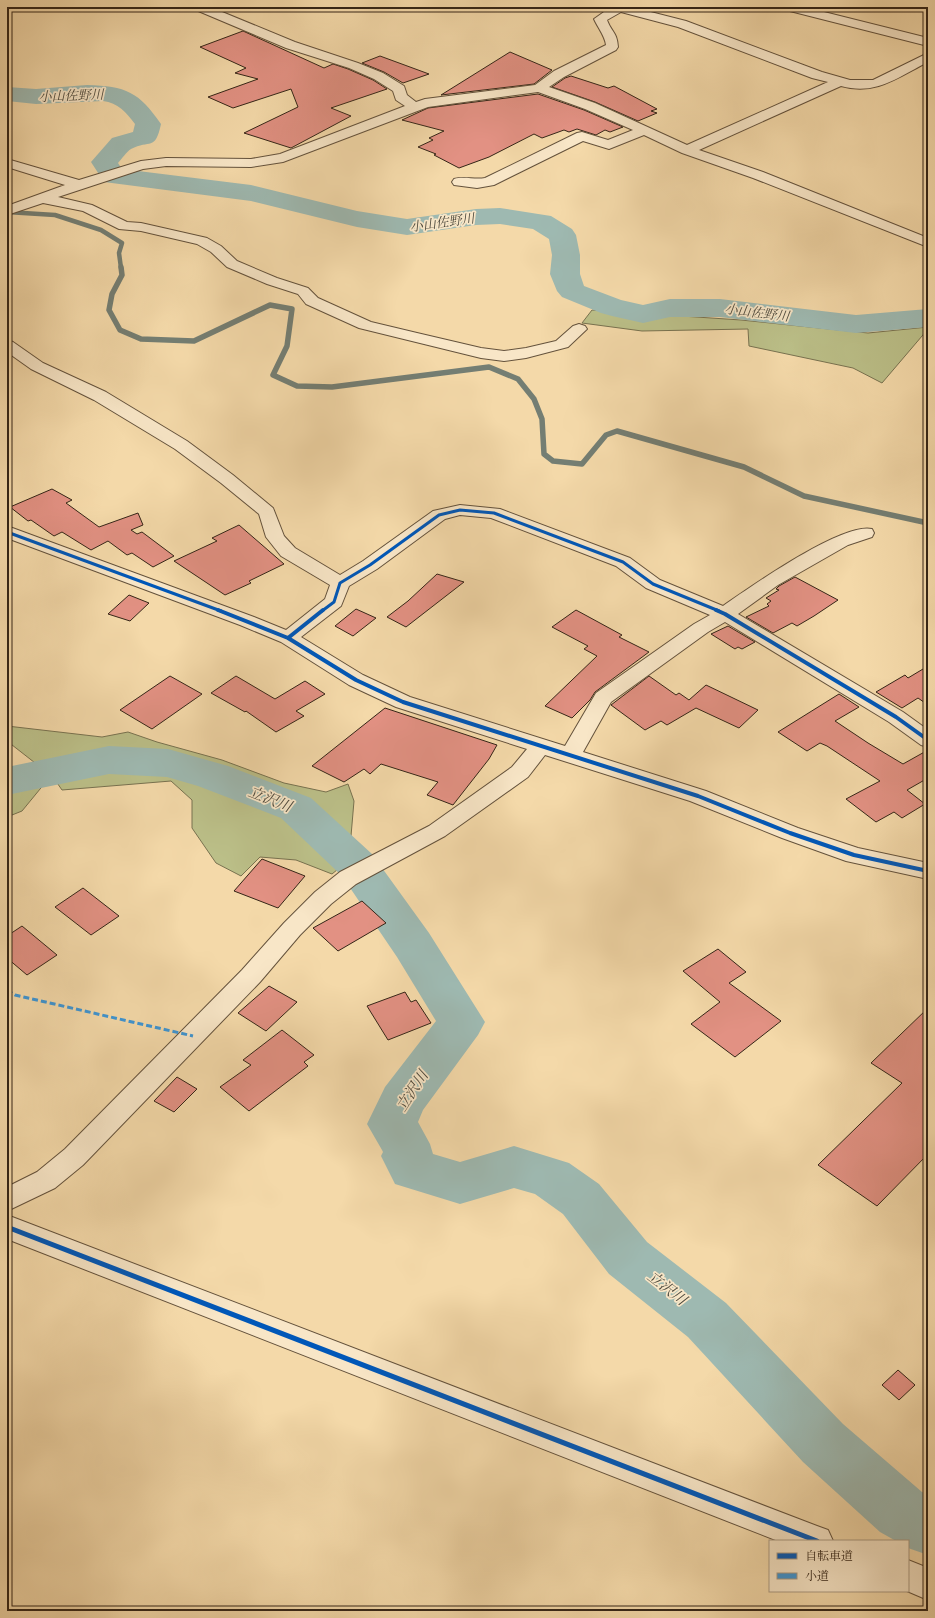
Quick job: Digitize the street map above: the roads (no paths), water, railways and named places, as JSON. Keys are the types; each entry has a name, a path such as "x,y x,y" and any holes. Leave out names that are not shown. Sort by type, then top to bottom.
{"street":[{"path":"200,7 303,49 358,67 392,83 399,89 400,98 414,106"},
{"path":"539,88 559,74 612,47 611,36 605,31 600,20 619,7 682,24 838,82 862,85 876,84 928,57"},
{"path":"790,7 928,42"},
{"path":"687,150 838,82"},
{"path":"7,211 45,199 79,185 126,169 166,162 251,163 282,158 424,103 539,88 590,106 646,130 687,150 758,175 928,243"},
{"path":"459,182 477,184 488,182 582,136 609,145 646,130"},
{"path":"7,163 79,185"},
{"path":"45,199 87,208 124,226 142,227 202,242 216,249 232,264 272,282 303,291 312,301 365,325 416,338 481,353 504,356 526,353 562,344 579,329"},
{"path":"7,344 37,366 100,396 187,450 227,479 267,512 275,537 288,552 340,583"},
{"path":"288,638 334,602 340,583 370,565 439,515 460,510 494,513 623,562 653,584 725,614 896,717 928,740"},
{"path":"7,532 247,621 288,638 317,654 356,680 403,702 698,796 790,833 854,855 928,871"},
{"path":"571,755 603,698 701,628 725,614 770,581 841,541 865,533"},
{"path":"7,1200 46,1180 74,1156 251,976 292,929 323,898 348,878 437,831 520,772 540,746"},
{"path":"7,1228 815,1540"},
{"path":"909,1576 928,1584"}],"waterway":[{"name":"小山佐野川","path":"7,94 36,96 103,93 117,96 128,101 148,124 145,137 121,144 104,162 113,176 251,193 357,219 407,227 476,217 500,216 541,222 562,235 566,255 565,274 572,291 612,307 643,314 670,308 720,308 856,324 928,318"},
{"path":"7,212 55,215 101,230 122,243 119,253 121,268"},
{"path":"121,267 122,275 112,294 109,310 120,330 141,339 194,341 270,305 292,309 287,346 273,375 297,386 332,387 489,367 518,379 534,399 542,419 544,454 553,461 582,464 606,435 617,431 744,467 804,496 928,523"},
{"name":"立沢川","path":"7,781 109,760 168,763 213,776 296,808 357,865 413,945 461,1022 402,1101 392,1124 405,1144 408,1153 406,1156 413,1169 460,1183 514,1167 551,1178 581,1199 628,1258 707,1320 823,1443 901,1512 928,1527"}]}
